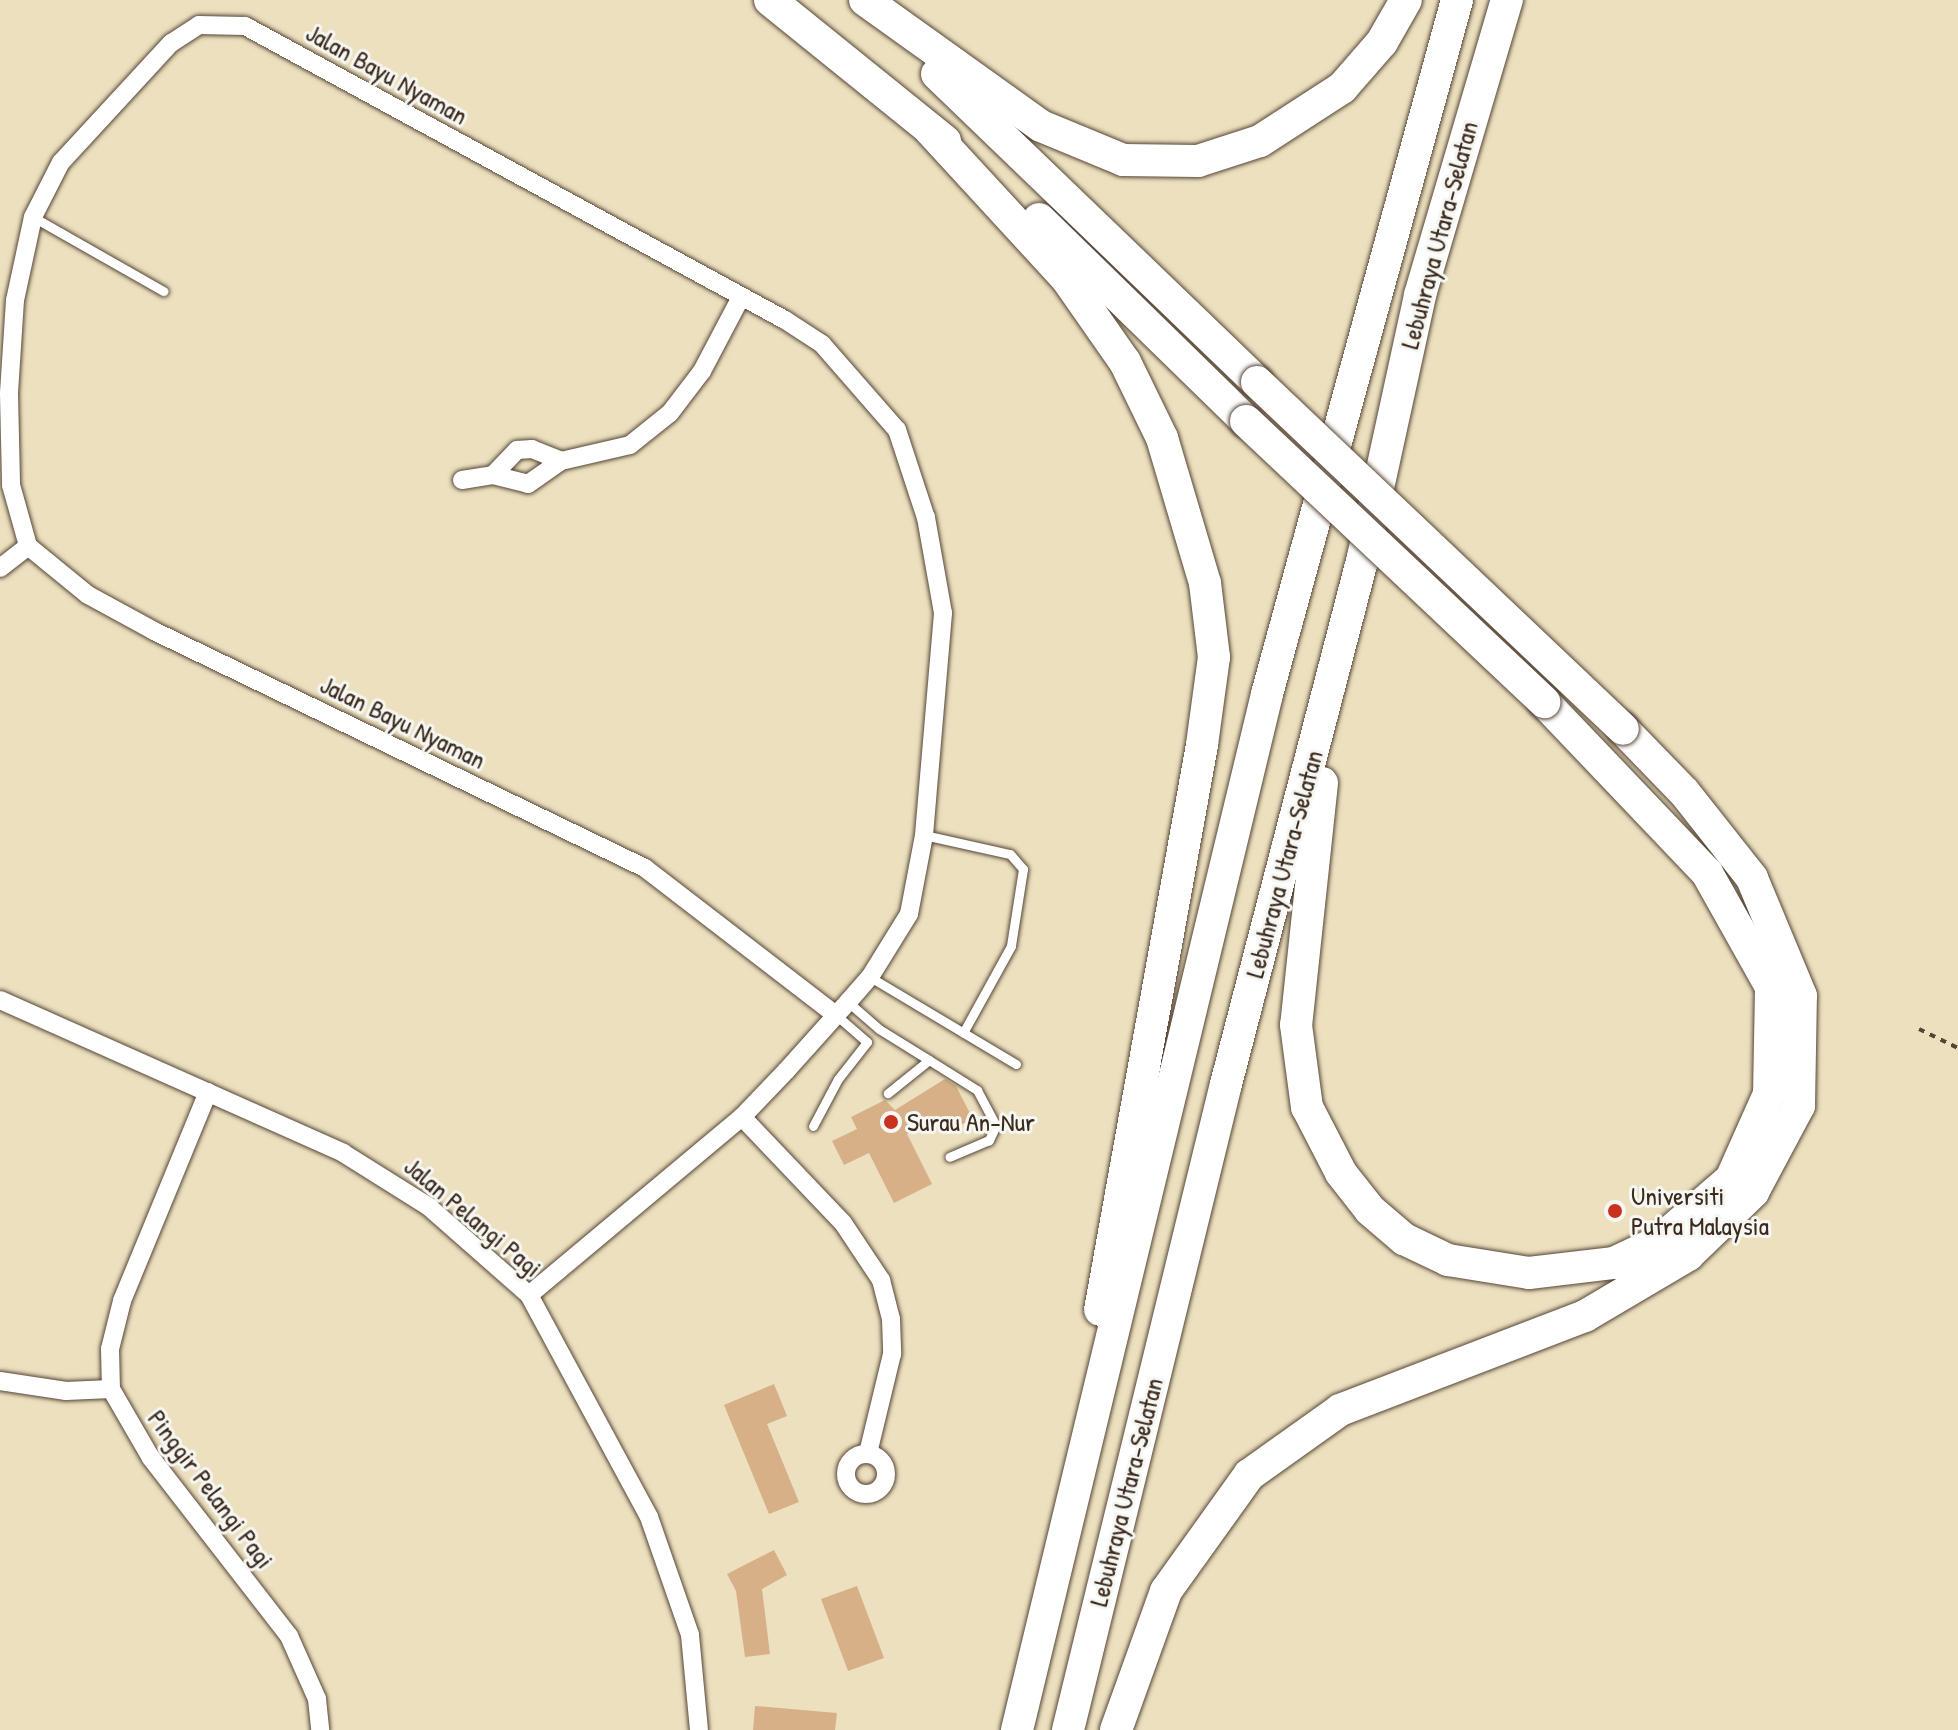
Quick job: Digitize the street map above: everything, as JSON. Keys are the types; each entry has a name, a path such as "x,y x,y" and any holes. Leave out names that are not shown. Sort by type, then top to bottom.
{"highway":[{"path":"770,0 1012,193 1246,421 1544,702 1677,837 1735,916 1771,987 1773,1062 1769,1094 1731,1179 1658,1242 1614,1263 1529,1273 1448,1260 1404,1239 1370,1210 1341,1173 1307,1107 1296,1025 1323,776 1323,716"},
{"path":"862,0 1041,126 1123,160 1198,161 1260,141 1342,88 1382,42 1406,0"},
{"path":"862,0 1257,382 1623,729 1684,792 1752,878 1801,996 1799,1106 1753,1192 1688,1255 1585,1316 1340,1410 1249,1475 1166,1591 1116,1730"},
{"name":"Lebuhraya Utara–Selatan","path":"1017,1730 1058,1574 1267,694 1457,0"},
{"name":"Lebuhraya Utara–Selatan","path":"1068,1730 1226,1084 1323,716 1420,295 1507,0"},
{"path":"930,130 1067,279 1125,362 1162,438 1188,516 1205,583 1214,657 1058,1574"}],"street":[{"name":"Jalan Bayu Nyaman","path":"529,1295 742,1117 842,1008 870,977 909,914 924,835 943,613 926,518 897,430 822,344 245,26 225,22 199,25 161,54 61,162 33,217 15,300 9,394 11,485 28,546 88,595 154,631 645,868 842,1008"},
{"path":"462,480 493,475 528,484 561,461 617,452 670,413 713,355 740,299"},
{"path":"493,475 517,450 532,449 561,461"},
{"path":"0,568 28,546"},
{"name":"Jalan Pelangi Pagi","path":"0,1000 343,1153 400,1186 529,1295 649,1517 690,1635 699,1730"},
{"path":"110,1383 122,1301 208,1092"},
{"path":"742,1117 843,1223 881,1280 891,1319 892,1354 868,1453"},
{"path":"0,1370 110,1383"},
{"path":"0,1381 66,1391 110,1383"},
{"name":"Pinggir Pelangi Pagi","path":"110,1383 151,1458 289,1636 317,1699 320,1730"}],"lane":[{"path":"33,217 163,291"},
{"path":"924,835 1010,854 1023,869 1011,946 963,1033"},
{"path":"870,977 1016,1064"},
{"path":"842,1008 977,1090 996,1125 989,1140 949,1157"},
{"path":"842,1008 867,1042"},
{"path":"813,1126 838,1079 879,1029"},
{"path":"888,1093 929,1060"}],"path":[{"path":"1919,1029 1958,1048"}],"building":[{"path":"945,1079 956,1086 973,1119 944,1133 937,1119 907,1134 932,1184 894,1203 869,1153 844,1165 832,1141 857,1129 851,1117 885,1100 895,1110"},
{"path":"774,1384 787,1416 767,1424 799,1502 769,1514 724,1405"},
{"path":"774,1550 787,1575 762,1589 770,1654 745,1657 736,1591 727,1574"},
{"path":"857,1586 884,1658 848,1671 821,1599"},
{"path":"755,1706 837,1713 835,1730 753,1730"}],"place":[{"name":"Surau An-Nur","path":"891,1122"},
{"name":"Universiti Putra Malaysia","path":"1615,1211"}]}
